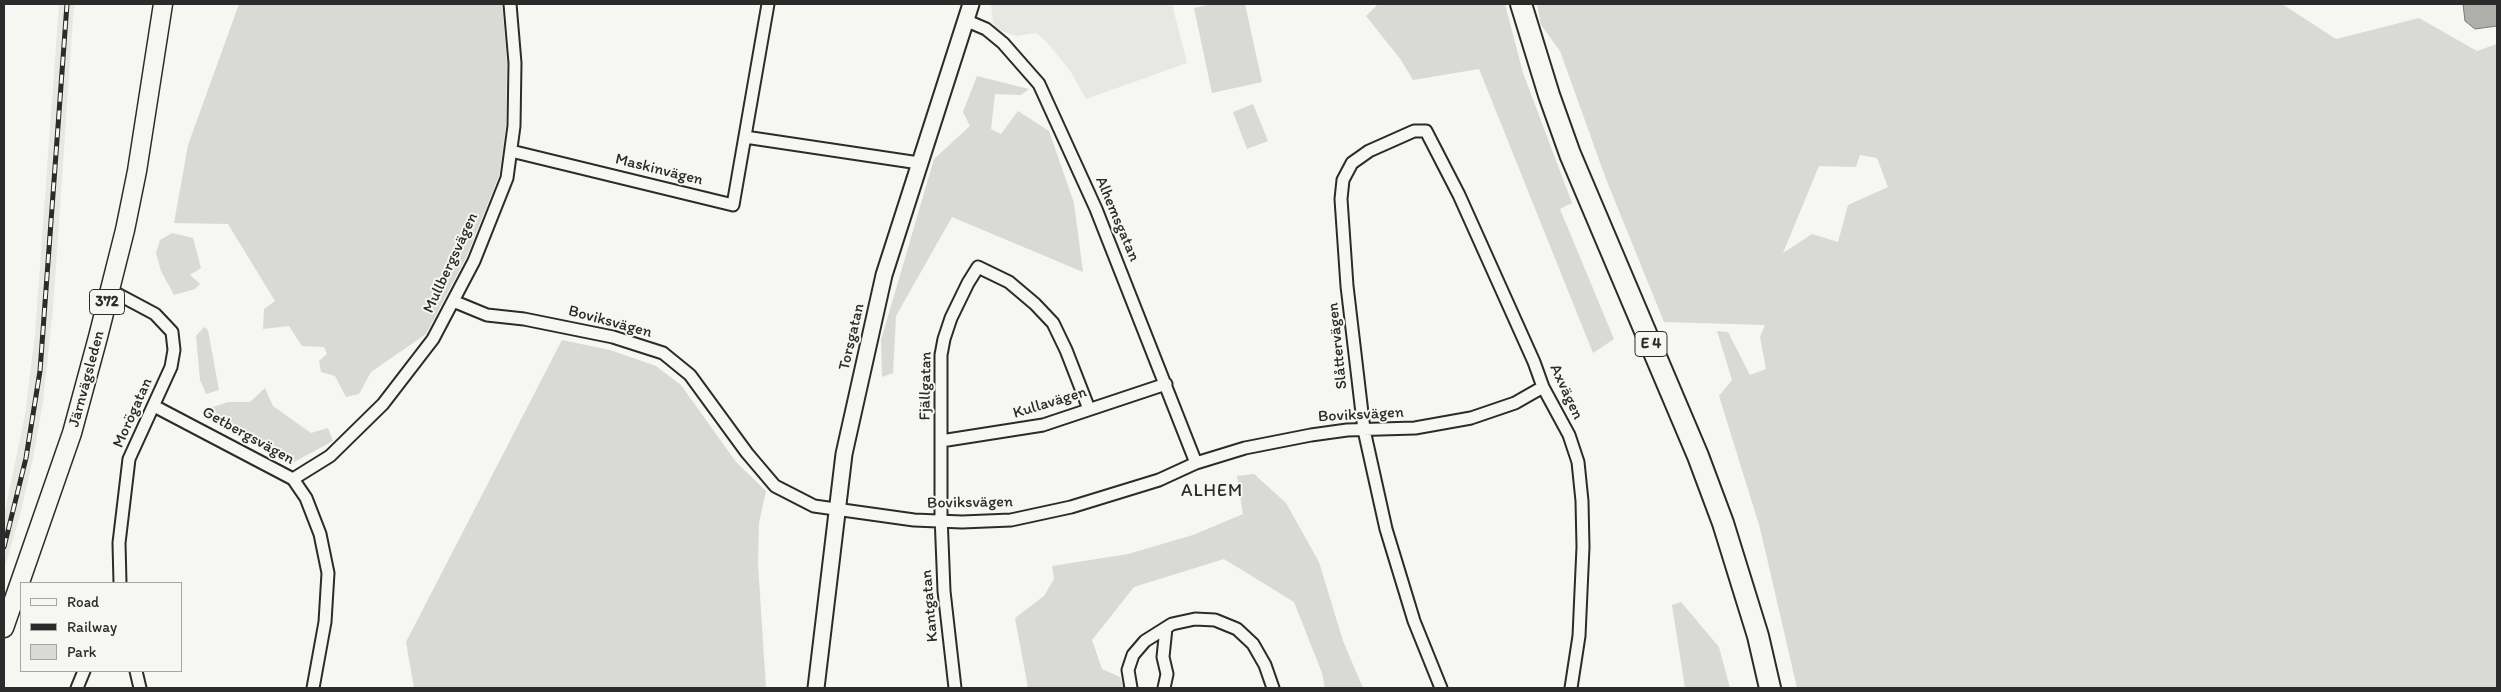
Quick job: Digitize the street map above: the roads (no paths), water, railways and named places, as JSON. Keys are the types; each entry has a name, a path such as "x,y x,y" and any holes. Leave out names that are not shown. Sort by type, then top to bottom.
{"highway":[{"name":"E 4","path":"1511,4 1546,116 1567,171 1687,456 1716,531 1734,588 1760,688"},
{"name":"E 4","path":"1521,4 1534,49 1570,154 1698,456 1723,523 1758,636 1770,688"}],"main road":[{"name":"Järnvägsleden","path":"20,582 72,433 110,290 137,171 163,4"},
{"name":"Torsgatan","path":"816,688 844,454 884,276 970,4"},
{"name":"Järnvägsleden","path":"4,628 20,582"}],"street":[{"name":"Mullbergsvägen","path":"293,479 330,456 383,404 433,339 474,262 507,178 514,126 515,63 510,4"},
{"name":"Maskinvägen","path":"510,151 733,205 768,4"},
{"name":"Alhemsgatan","path":"965,20 986,29 1003,44 1039,84 1096,209 1196,463"},
{"name":"Slåttervägen","path":"1426,130 1414,130 1369,151 1352,163 1343,180 1341,199 1347,286 1364,430 1386,529 1414,620 1441,688"},
{"name":"Axvägen","path":"1426,130 1481,242 1534,362 1543,387 1569,435 1578,462 1582,501 1583,547 1579,636 1572,688"},
{"path":"746,137 919,163"},
{"name":"Fjällgatan","path":"941,521 940,389 944,339 968,282 978,267 1009,282 1035,304 1052,323 1066,350 1089,409"},
{"name":"Morögatan","path":"110,290 155,314 172,332 174,350 171,367 129,459 118,543 120,582"},
{"name":"Boviksvägen","path":"453,301 487,315 524,319 613,337 663,353 690,375 747,453 775,486 814,506 914,520 1011,520 1071,507 1159,480 1196,463 1275,441 1311,435 1364,430 1415,428 1471,418 1515,403 1543,387"},
{"name":"Kullavägen","path":"941,441 1043,425 1166,384"},
{"name":"Getbergsvägen","path":"154,406 293,479 306,498 316,525 328,573 325,622 313,688"},
{"name":"Kantgatan","path":"941,521 944,591 955,688"},
{"path":"1131,688 1128,670 1133,655 1145,640 1172,624 1195,620 1215,620 1237,629 1257,651 1265,665 1273,688"},
{"path":"1164,688 1167,674 1163,657 1166,628"},
{"path":"77,688 84,672"},
{"path":"136,672 140,688"}],"railway":[{"path":"4,547 26,458 40,371 67,4"}],"district":[{"name":"ALHEM","path":"1212,491"}]}
